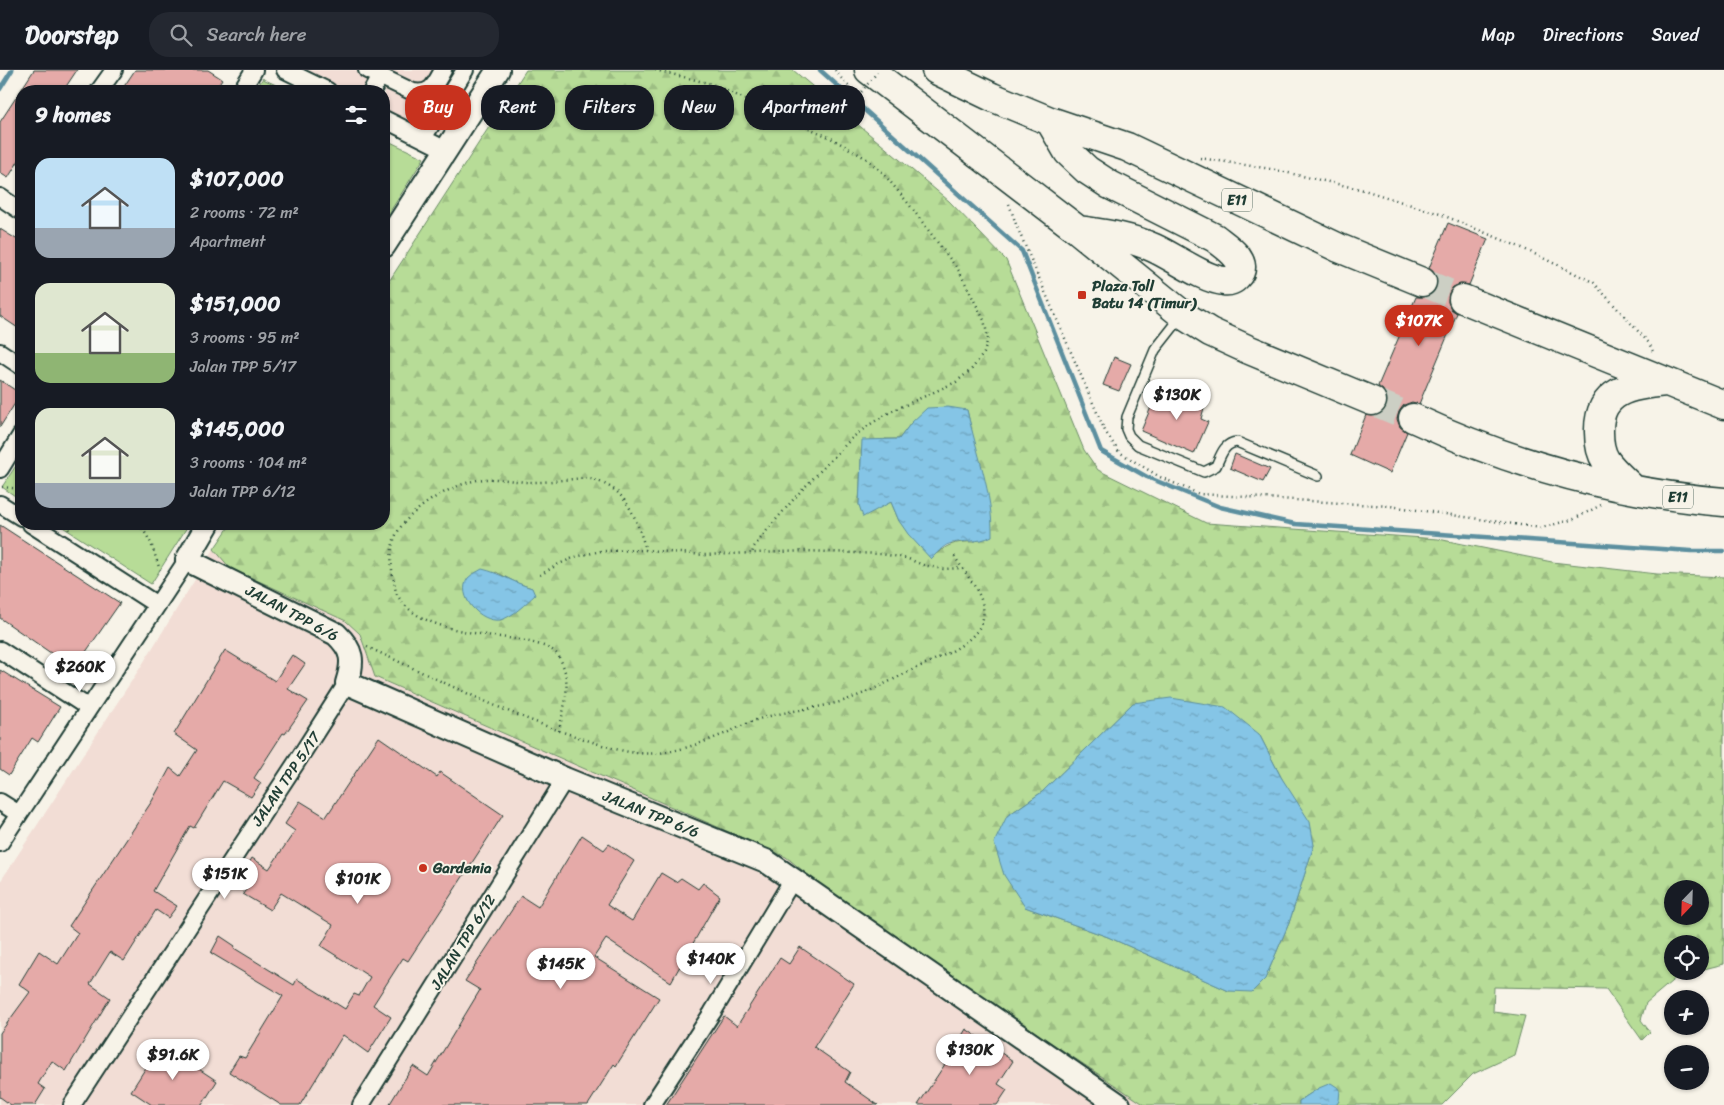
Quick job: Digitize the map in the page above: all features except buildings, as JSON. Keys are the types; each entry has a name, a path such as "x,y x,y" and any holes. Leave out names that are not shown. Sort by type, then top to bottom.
{"highway":[{"path":"869,70 1078,230 1183,315 1210,332 1372,401"},
{"name":"E11","path":"936,70 987,90 1050,121 1127,146 1282,222 1422,282"},
{"path":"1050,121 1068,152 1080,165 1110,186 1215,238 1231,250 1242,267 1240,274 1233,280 1224,281 1208,277 1155,248 1133,239 1078,230"},
{"path":"1463,299 1724,405"},
{"path":"1633,489 1606,462 1600,448 1599,419 1604,405 1614,394 1642,384 1666,382"},
{"name":"E11","path":"1413,418 1465,441 1523,461 1588,479 1691,499 1724,502"}],"street":[{"path":"103,85 114,70"},
{"path":"245,85 254,70"},
{"path":"284,70 315,85"},
{"path":"374,73 413,92 427,92 433,87 443,70"},
{"path":"423,138 465,70"},
{"path":"390,237 498,70"},
{"path":"390,122 446,150"},
{"path":"0,197 15,206"},
{"path":"0,352 15,362"},
{"path":"0,469 15,445"},
{"path":"0,504 15,514"},
{"path":"40,530 157,605"},
{"path":"0,843 187,560 204,530"},
{"name":"JALAN TPP 6/6","path":"187,560 336,634 343,640 349,650 352,662 347,683 565,779 766,861 1119,1105"},
{"path":"0,650 89,708"},
{"name":"JALAN TPP 5/17","path":"77,1103 347,683"},
{"name":"JALAN TPP 6/12","path":"361,1105 565,779"},
{"path":"0,802 19,814"},
{"path":"652,1105 712,1013 793,879"}],"lane":[{"path":"1183,315 1155,350 1127,417 1126,429 1132,441 1204,472 1216,466 1225,448 1230,443 1237,442 1318,476"}],"path":[{"path":"655,70 712,84 729,91 838,141 882,172 959,271 984,320 988,338 984,353 971,370 956,382 890,412 868,425 852,438 779,515 754,547 752,553"},
{"path":"835,70 858,96 879,70"},
{"path":"1194,157 1271,169 1364,190 1440,214 1558,265 1593,282 1600,289 1649,343 1666,382"},
{"path":"1008,201 1017,227 1105,431 1119,452 1160,477 1199,494 1390,506 1541,528 1574,519 1633,489"},
{"path":"559,731 568,688 559,656 546,646 523,640 457,630 437,624 414,613 397,595 391,560 394,539 404,523 432,498 467,482 498,479 538,482 590,479 610,487 620,495 632,512 646,550"},
{"path":"2,488 15,489"},
{"path":"143,530 151,543 160,570"},
{"path":"540,575 575,557 601,551 646,550 704,555 806,551 881,554 906,558 936,568 961,568"},
{"path":"360,644 507,711 559,731 592,742 636,753 661,752 692,747 749,722 773,715 839,702 865,694 944,656 974,635 982,622 984,610 979,594 954,555"}],"shaded area":[{"path":"297,70 459,70 450,85 405,85 405,123 390,116 390,85 328,85"},
{"path":"214,549 230,568 346,621 359,634 376,678 786,857 854,912 1145,1105 0,1105 0,882 140,668"}],"green space":[{"path":"526,70 793,70 811,85 744,85 744,130 864,130 949,201 1006,260 1084,450 1098,470 1206,523 1438,539 1552,562 1657,574 1724,577 1724,964 1709,968 1709,935 1664,935 1664,980 1673,980 1646,1003 1641,1020 1650,1032 1642,1040 1606,989 1494,987 1493,1012 1525,1016 1514,1055 1473,1074 1442,1105 1336,1105 1339,1101 1319,1088 1299,1101 1299,1105 1145,1105 854,912 786,857 375,677 360,634 346,621 230,568 214,549 227,530 390,530 390,280 487,130 555,130 555,85 516,85","holes":["967,410 972,432 975,542 961,542 951,545 931,558 899,521 891,502 859,505 861,459 885,439 899,439 911,423","496,572 517,583 532,588 521,607 501,620 485,616 476,611 467,598","1133,703 1259,734 1314,845 1289,923 1265,979 1229,991 1108,937 1025,907 1007,816 1042,792"]},
{"path":"263,78 276,85 259,85"},
{"path":"390,142 424,158 390,212"},
{"path":"15,467 15,496 2,487"},
{"path":"67,530 185,530 151,584"}],"water":[{"path":"948,407 967,410 987,488 992,520 992,536 981,540 949,544 931,559 908,534 899,521 891,502 863,517 859,505 862,440 899,439 911,423 927,408"},
{"path":"482,569 532,588 535,595 510,616 500,620 485,617 472,607 465,593 465,585 468,578"},
{"path":"1171,698 1225,707 1259,734 1281,777 1310,822 1314,845 1289,923 1265,979 1252,992 1229,991 1108,937 1025,907 1004,875 994,843 1007,816 1042,792 1133,703"},
{"path":"1331,1083 1340,1089 1339,1101 1336,1105 1299,1105 1299,1101 1319,1088"}],"waterway":[{"path":"0,89 12,70"},
{"path":"820,70 1022,251 1101,451 1147,477 1220,507 1295,524 1691,551 1724,551"}],"tunnel":[{"path":"1422,282 1463,299"},
{"path":"1372,401 1413,418"}],"place":[{"name":"Plaza Toll Batu 14 (Timur)","path":"1082,295"},
{"name":"Gardenia","path":"423,868"}]}
